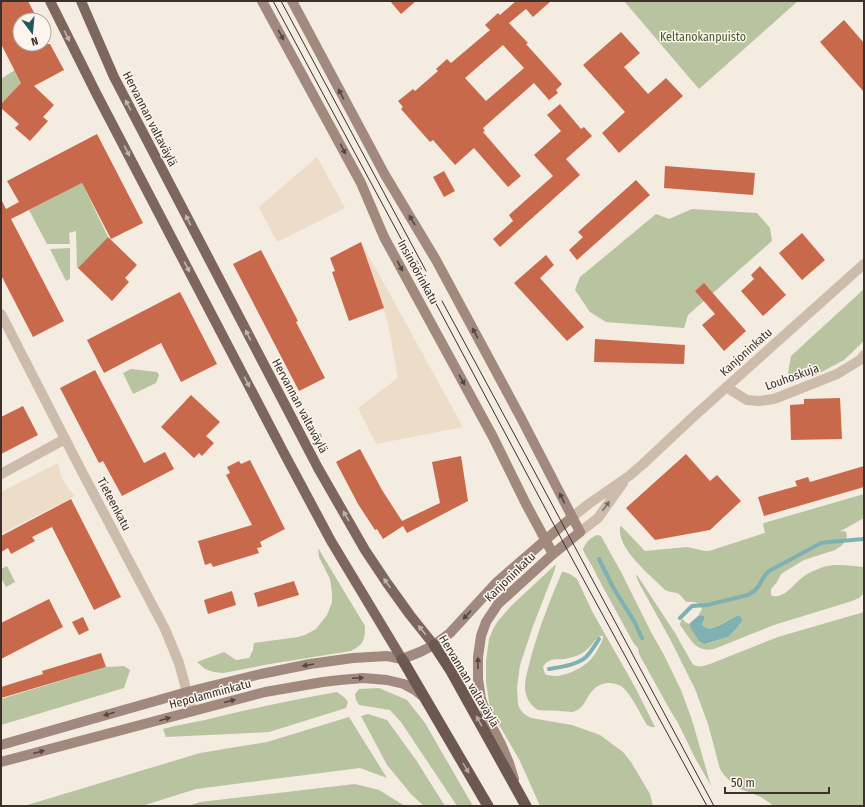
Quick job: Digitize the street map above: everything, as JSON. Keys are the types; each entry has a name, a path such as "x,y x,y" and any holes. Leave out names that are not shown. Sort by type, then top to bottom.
{"highway":[{"name":"Hervannan valtaväylä","path":"434,645 451,671 526,806"},
{"path":"402,659 488,806"}],"main road":[{"path":"50,1 96,93 288,461 331,540 402,659"},
{"name":"Hervannan valtaväylä","path":"81,1 114,77 318,468 365,550 386,583 434,645"},
{"name":"Insinöörinkatu","path":"262,1 360,183 388,244 493,437 526,504 553,554"},
{"name":"Insinöörinkatu","path":"292,1 385,175 436,260 580,532"},
{"name":"Kanjoninkatu","path":"402,659 434,645 450,632 497,582 572,518"},
{"name":"Kanjoninkatu","path":"519,792 509,763 489,721 481,699 478,679 478,657 481,636 486,622 498,604 553,554 580,532"},
{"name":"Hepolamminkatu","path":"1,745 187,692 261,674 310,664 353,658 387,656 402,659"},
{"name":"Hepolamminkatu","path":"1,762 265,692 340,680 363,678 387,680 404,684 425,698"}],"street":[{"name":"Kanjoninkatu","path":"572,518 590,503 629,476 864,264"},
{"name":"Tieteenkatu","path":"1,314 165,629 179,663 192,711"},
{"name":"Louhoskuja","path":"726,387 747,400 758,401 774,399 837,374 860,360 864,355"},
{"path":"1,474 65,439"},
{"name":"Kanjoninkatu","path":"580,532 598,518 629,476"}],"green space":[{"name":"Keltanokanpuisto","path":"624,1 798,1 699,89"},
{"path":"21,66 26,78 1,104 1,79"},
{"path":"82,183 108,237 77,268 76,231 69,233 70,244 47,244 29,210"},
{"path":"692,209 757,213 770,228 772,241 688,315 684,328 606,322 590,312 575,290 580,277 656,214 669,219"},
{"path":"70,248 70,279 66,281 50,249"},
{"path":"864,289 864,341 844,360 814,376 792,379 788,373 791,356"},
{"path":"131,369 157,372 159,375 156,383 133,394 123,373"},
{"path":"864,494 864,518 839,532 846,532 846,541 835,550 804,560 781,574 771,589 771,594 772,596 781,595 810,572 823,567 838,565 864,567 864,593 859,598 852,601 774,625 714,649 707,650 698,647 690,639 680,625 680,622 683,619 689,624 706,644 728,637 734,631 736,616 717,627 709,629 705,628 702,624 705,618 704,616 698,616 702,609 700,605 698,603 686,602 678,594 665,590 629,553 620,535 621,526 645,551 687,547 709,551 765,533 764,523"},
{"path":"597,535 601,536 621,572 681,690 692,720 711,786 639,654 638,648 634,644 583,550 588,541"},
{"path":"318,548 365,626 365,635 359,646 351,651 223,673 205,669 197,662 224,652 236,660 249,658 253,650 254,643 298,637 316,629 327,615 332,602 330,579 319,557"},
{"path":"555,565 554,572 520,665 517,688 518,705 524,714 531,718 572,725 600,735 623,752 631,762 650,794 653,806 540,806 520,761 490,709 486,682 486,661 489,639 493,629 511,606"},
{"path":"7,566 15,582 6,587 1,578 1,569"},
{"path":"562,572 570,574 577,579 593,613 635,687 655,727 647,725 628,693 621,686 614,683 606,683 596,687 582,706 576,711 572,712 538,710 530,703 525,691 526,675 545,614","holes":["600,636 603,636 602,642 595,654 583,666 567,674 556,676 545,674 543,667 548,661 565,659 579,655"]},
{"path":"637,575 675,633 692,663 696,666 710,664 778,637 864,612 864,806 774,806 761,797 738,788 724,775 720,769 708,724 695,689 669,637 640,585 636,576"},
{"path":"124,666 130,670 124,688 1,725 1,699 106,667"},
{"path":"379,688 407,700 425,723 473,806 457,806 401,722 390,710 359,705 355,694 359,689"},
{"path":"337,692 348,702 346,708 269,732 166,737 163,729 238,712"},
{"path":"368,714 387,720 416,760 445,806 424,806 411,794 387,765 361,716"},
{"path":"349,717 387,778 360,768 196,789 142,806 24,806 200,753 267,742"},
{"path":"355,784 379,790 405,806 188,806 200,802"}],"shaded area":[{"path":"317,157 345,208 277,242 259,207"},
{"path":"361,242 463,427 376,444 358,408 398,378 388,323"},
{"path":"58,463 61,476 75,496 1,534 1,492"}],"water":[{"path":"701,615 705,618 702,624 709,628 718,626 736,616 741,617 742,621 728,637 705,644 699,641 689,624"}],"building":[{"path":"1,1 28,1 34,12 12,12 12,52 52,52 52,48 64,70 34,86 54,105 43,117 48,121 30,141 15,128 19,124 1,108 1,104 21,83 1,44"},
{"path":"390,1 416,1 401,14"},
{"path":"516,1 551,1 533,17 526,9 509,23 528,43 526,44 562,84 556,90 558,93 549,100 534,83 483,128 485,131 483,132 521,176 508,187 474,148 455,165 433,140 430,142 401,109 403,107 398,101 413,89 415,91 438,71 436,69 447,59 451,63 490,30 485,25 498,13 500,15","holes":["503,45 524,68 486,101 465,78"]},
{"path":"844,20 864,43 864,92 820,42"},
{"path":"621,32 640,53 624,67 648,94 666,78 683,96 619,153 602,133 625,112 583,65"},
{"path":"560,104 581,129 584,127 592,136 566,159 580,175 500,247 493,239 513,221 509,215 553,176 534,155 561,131 547,115"},
{"path":"97,134 143,223 111,239 82,183 11,219 64,321 33,337 1,275 1,199 6,209 19,202 7,181"},
{"path":"665,166 755,173 753,195 664,188"},
{"path":"444,171 455,191 444,197 433,177"},
{"path":"636,180 650,195 577,260 569,250 583,237 578,232"},
{"path":"802,233 825,260 802,280 779,253"},
{"path":"108,237 137,265 125,278 129,282 112,301 78,268"},
{"path":"361,242 384,308 349,321 332,272 335,271 330,258"},
{"path":"261,250 298,321 296,322 325,378 299,391 233,264"},
{"path":"546,255 554,265 540,278 584,327 567,341 514,283"},
{"path":"760,266 786,295 763,316 741,291 754,279 751,275"},
{"path":"704,283 746,331 724,351 702,325 715,314 695,291"},
{"path":"180,292 217,364 181,382 161,343 104,373 87,340"},
{"path":"595,339 685,345 684,364 594,362"},
{"path":"95,370 144,463 165,452 174,469 122,496 103,461 99,463 60,388"},
{"path":"191,395 220,422 206,436 214,443 202,456 199,453 194,458 161,427"},
{"path":"840,398 842,439 791,440 790,405 804,404 804,399"},
{"path":"23,406 38,435 1,454 1,417"},
{"path":"360,449 382,490 402,521 440,503 432,462 461,456 468,501 407,533 403,526 383,539 377,529 375,530 358,504 336,462"},
{"path":"686,454 710,481 717,475 741,501 710,530 655,540 626,508"},
{"path":"250,460 285,529 260,542 262,547 257,548 259,553 213,567 211,563 205,565 198,541 252,525 226,475 230,473 227,467 239,461 241,464"},
{"path":"864,466 864,487 764,516 758,497 797,486 795,481 808,477 810,482"},
{"path":"71,499 121,597 94,610 52,527 32,537 35,541 11,554 8,548 1,552 1,536"},
{"path":"294,581 299,595 258,607 254,593"},
{"path":"232,591 236,605 208,614 204,600"},
{"path":"49,599 63,627 1,659 1,623"},
{"path":"83,617 89,630 79,635 72,622"},
{"path":"101,653 106,667 1,698 1,687 43,674 42,671"}],"waterway":[{"path":"680,618 692,606 707,605 748,595 756,589 769,571 821,543 864,539"},
{"path":"599,559 642,638"},
{"path":"549,669 582,660 590,653 599,639"}],"tram line":[{"path":"273,1 569,553 707,806"},
{"path":"281,1 426,271"},
{"path":"442,301 714,806"}]}
